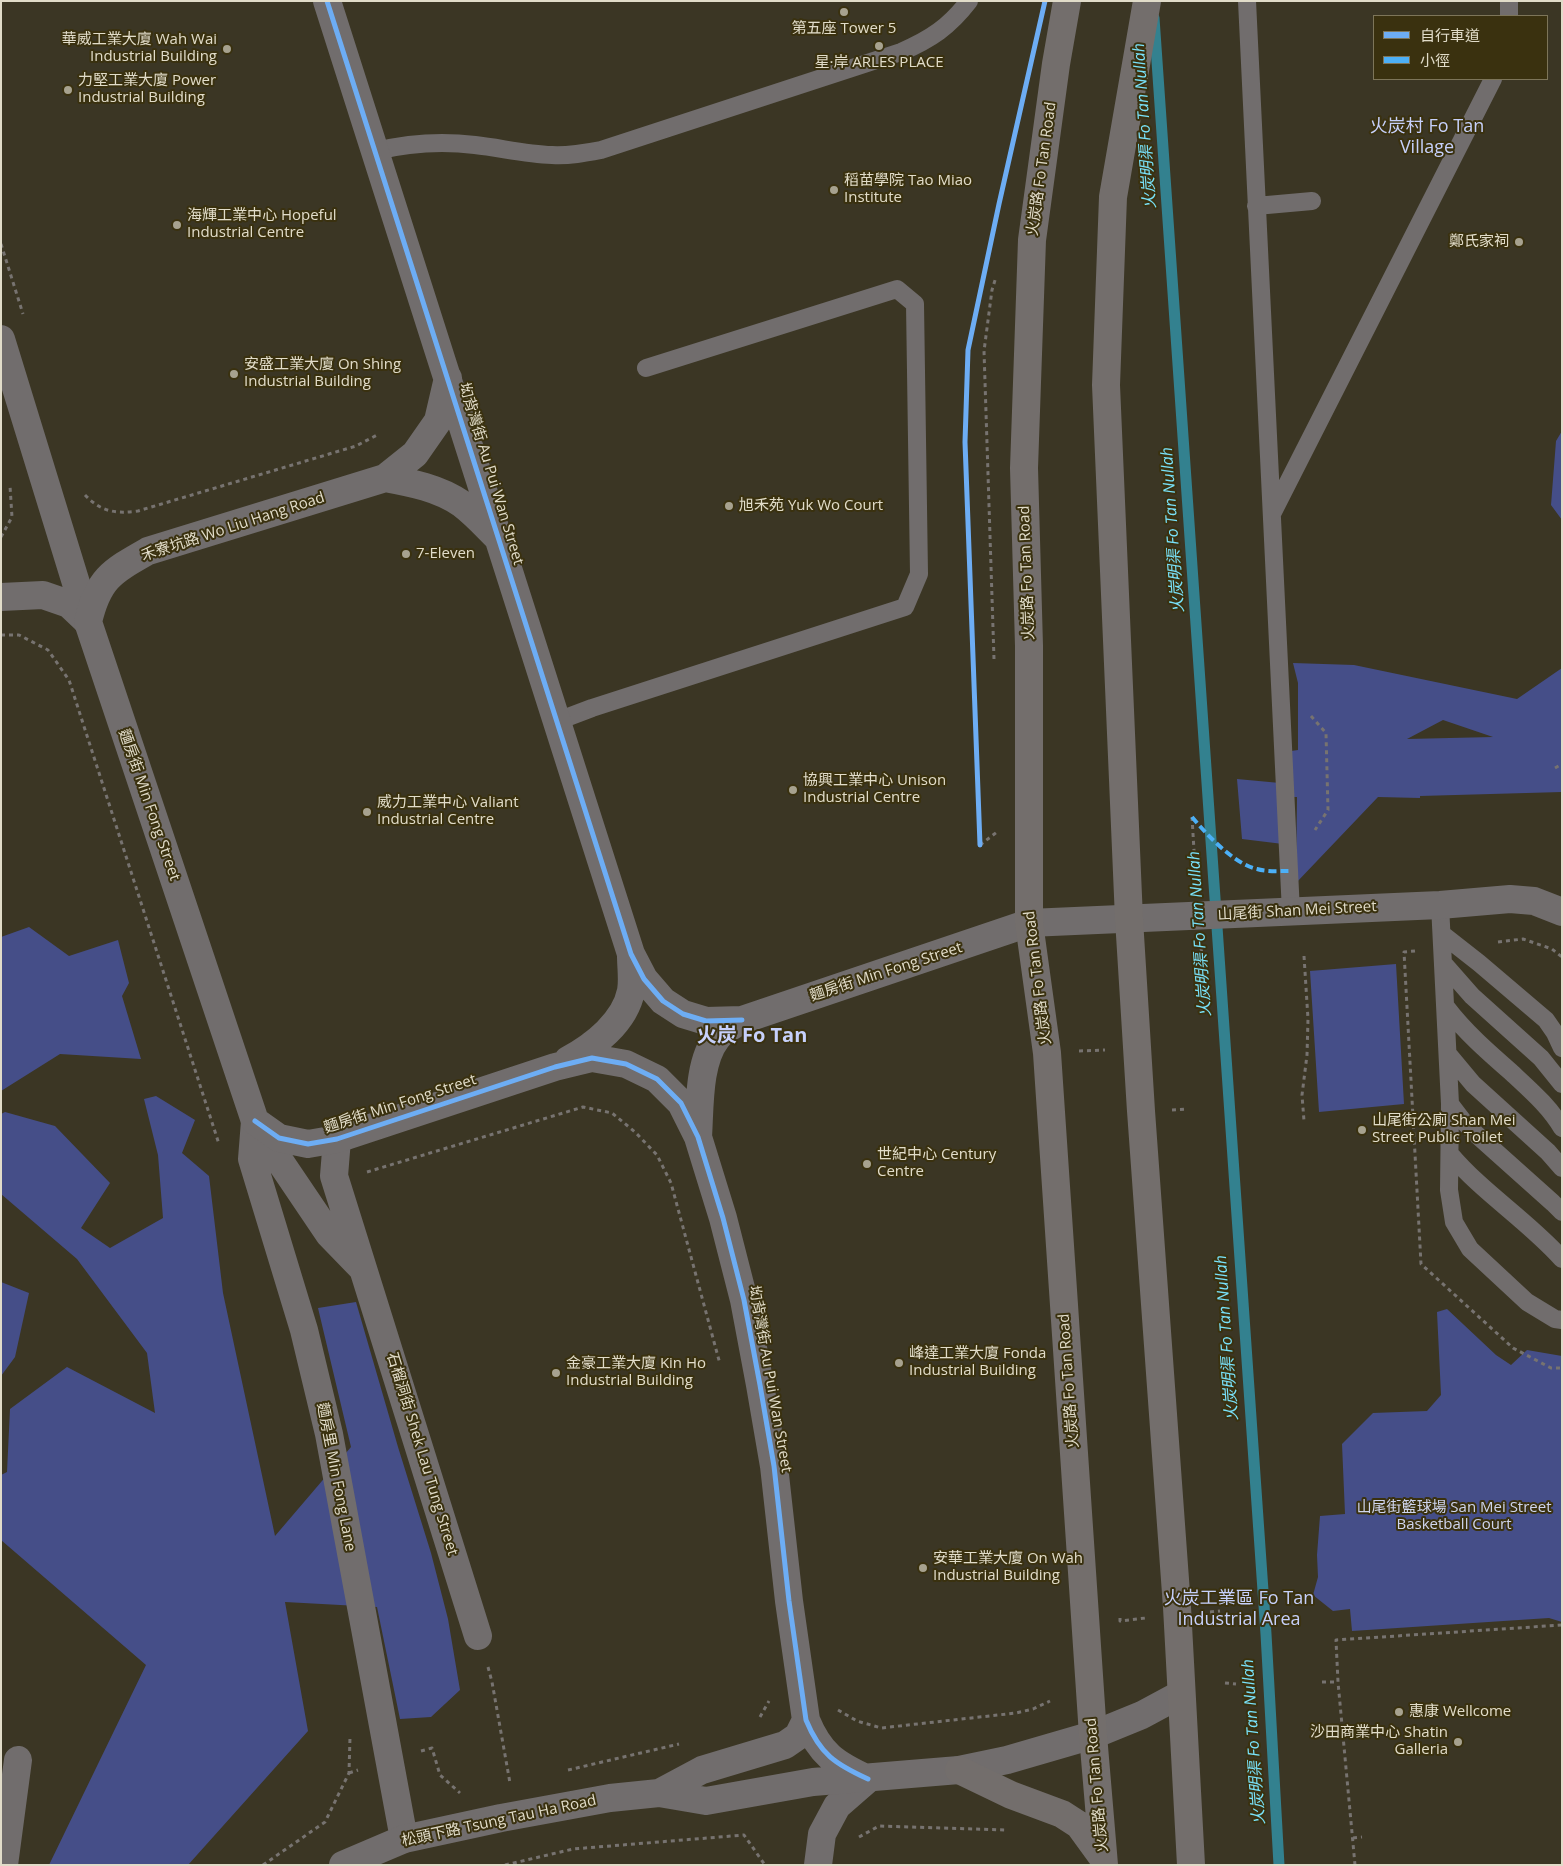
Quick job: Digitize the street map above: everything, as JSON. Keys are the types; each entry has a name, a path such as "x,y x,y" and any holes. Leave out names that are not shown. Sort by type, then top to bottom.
{"main road":[{"name":"火炭路 Fo Tan Road","path":"1067,1 1056,64 1032,240 1024,468 1030,656 1029,923 1047,1053 1092,1735 1104,1862"},
{"path":"1147,1 1119,157 1111,226 1106,385 1129,919 1177,1616 1191,1865"},
{"path":"960,1770 1011,1795 1062,1814 1079,1825 1104,1862"}],"street":[{"name":"㘭背灣街 Au Pui Wan Street","path":"327,1 448,378 555,722 631,954"},
{"name":"麵房街 Min Fong Street","path":"1,339 88,622 256,1121 279,1138 308,1144 337,1139 555,1067"},
{"name":"禾寮坑路 Wo Liu Hang Road","path":"88,622 93,601 102,583 119,568 148,551 385,478 415,454 438,421 448,378"},
{"path":"385,478 424,486 443,494 462,504 498,537"},
{"path":"1,597 43,595 69,604 88,622"},
{"name":"山尾街 Shan Mei Street","path":"1029,923 1440,905 1510,899 1534,901 1562,912"},
{"name":"麵房街 Min Fong Street","path":"742,1020 1029,923"},
{"path":"631,954 644,980 663,1001 683,1014 706,1021 742,1020"},
{"path":"555,1067 583,1052 603,1036 620,1016 631,991 631,954"},
{"path":"698,1137 700,1105 708,1052 718,1036 742,1020"},
{"name":"㘭背灣街 Au Pui Wan Street","path":"555,1067 592,1058 626,1064 657,1079 681,1104 698,1137 735,1263 760,1385 774,1466 789,1601 806,1720 814,1738 826,1753 845,1769 868,1778"},
{"name":"石榴洞街 Shek Lau Tung Street","path":"256,1121 275,1154 329,1234 366,1272"},
{"name":"麵房里 Min Fong Lane","path":"256,1121 252,1159 304,1330 329,1434 388,1761 404,1839"},
{"name":"石榴洞街 Shek Lau Tung Street","path":"337,1139 334,1176 366,1272 478,1636"},
{"name":"松頭下路 Tsung Tau Ha Road","path":"343,1865 404,1839 601,1799 659,1793 706,1801 813,1782 960,1770 1007,1760 1092,1735 1142,1715 1181,1694"},
{"name":"松頭下路 Tsung Tau Ha Road","path":"659,1793 702,1770 785,1745 798,1736 806,1720"},
{"path":"4,1865 18,1760"},
{"path":"818,1865 822,1834 837,1806 868,1778"}],"lane":[{"path":"376,151 432,142 474,145 552,155 578,154 624,143 915,46 940,32 957,17 969,1"},
{"path":"1247,1 1291,912"},
{"path":"1509,1 1510,15"},
{"path":"1271,515 1492,80"},
{"path":"1256,206 1312,201"},
{"path":"555,722 592,708 905,606 920,574 915,304 897,289 646,368"},
{"path":"1440,905 1450,1104 1449,1190 1454,1222 1470,1249 1527,1302 1555,1319 1562,1320"},
{"path":"1442,934 1479,962 1546,1020 1562,1048"},
{"path":"1443,963 1472,996 1541,1058 1562,1084"},
{"path":"1446,1007 1472,1038 1542,1100 1562,1128"},
{"path":"1448,1054 1473,1084 1548,1152 1562,1168"},
{"path":"1450,1104 1463,1121 1562,1212"},
{"path":"1450,1154 1475,1181 1550,1247 1562,1260"}],"path":[{"path":"1,244 24,318"},
{"path":"81,492 94,504 118,513 138,511 356,446 379,434"},
{"path":"1,538 12,517 10,482"},
{"path":"1,635 19,635 48,650 69,680 222,1154"},
{"path":"1555,768 1562,764"},
{"path":"978,808 980,845"},
{"path":"1304,956 1308,1019 1307,1055 1302,1095 1304,1121"},
{"path":"1047,1053 1106,1050 1106,1059"},
{"path":"364,1173 583,1107 612,1113 635,1132 657,1155 671,1183 721,1367"},
{"path":"1141,1111 1188,1109"},
{"path":"1120,1612 1120,1621 1220,1611"},
{"path":"1355,1865 1338,1682 1336,1640 1562,1625"},
{"path":"478,1636 492,1682 511,1784 502,1785"},
{"path":"1322,1682 1338,1682"},
{"path":"1225,1683 1236,1684"},
{"path":"754,1721 761,1716 771,1698"},
{"path":"833,1702 838,1710 857,1721 881,1728 1016,1713 1034,1709 1050,1701"},
{"path":"263,1865 325,1822 349,1773 350,1729"},
{"path":"567,1770 679,1744"},
{"path":"349,1773 432,1748 440,1775 460,1794 469,1792"},
{"path":"856,1843 860,1836 879,1826 1014,1830"},
{"path":"505,1865 573,1848 744,1835 765,1865"},
{"path":"1353,1838 1362,1837"}],"green space":[{"path":"1562,431 1562,520 1551,505 1556,441"},
{"path":"1293,663 1354,665 1517,699 1562,668 1562,792 1420,796 1420,798 1378,797 1296,883 1297,797 1292,797 1284,752 1298,750 1298,683","holes":["1443,720 1493,737 1407,739"]},
{"path":"1237,779 1280,783 1283,844 1242,839"},
{"path":"29,927 69,956 118,940 129,983 122,996 141,1059 60,1054 1,1091 1,937"},
{"path":"1396,964 1404,1104 1319,1112 1310,971"},
{"path":"156,1096 195,1120 182,1153 209,1176 223,1293 275,1536 351,1447 318,1308 356,1302 431,1553 448,1619 460,1690 431,1717 400,1719 377,1607 285,1602 308,1731 188,1865 49,1865 146,1665 1,1540 1,1475 7,1472 10,1409 67,1367 155,1413 147,1353 77,1259 1,1194 1,1114 5,1112 55,1126 110,1183 81,1228 110,1248 163,1218 158,1155 144,1099"},
{"path":"1,1282 29,1293 15,1357 1,1376"},
{"name":"山尾街籃球場 San Mei Street Basketball Court","path":"1447,1309 1496,1355 1511,1365 1527,1350 1562,1356 1562,1622 1549,1618 1352,1631 1350,1609 1333,1611 1313,1595 1318,1577 1317,1555 1320,1516 1345,1514 1342,1444 1373,1413 1427,1411 1441,1395 1437,1312"}],"waterway":[{"name":"火炭明渠 Fo Tan Nullah","path":"1154,18 1266,1634 1279,1865"}],"marked path":[{"path":"1192,817 1213,840 1239,861 1261,870 1289,871"}],"cycle path":[{"path":"327,1 631,954 644,979 663,1001 683,1014 706,1021 742,1020"},
{"path":"980,845 965,442 968,350 1045,1"},
{"path":"255,1121 279,1138 308,1144 337,1139 555,1067 592,1058 626,1064 657,1079 681,1103 698,1137 723,1218 744,1300 774,1466 789,1601 806,1720 811,1732 830,1757 846,1768 868,1779"}],"place":[{"name":"第五座 Tower 5","path":"844,12"},
{"name":"星·岸 ARLES PLACE","path":"879,46"},
{"name":"華威工業大廈 Wah Wai Industrial Building","path":"227,49"},
{"name":"力堅工業大廈 Power Industrial Building","path":"68,90"},
{"name":"稻苗學院 Tao Miao Institute","path":"834,190"},
{"name":"海輝工業中心 Hopeful Industrial Centre","path":"177,225"},
{"name":"鄭氏家祠","path":"1519,242"},
{"name":"安盛工業大廈 On Shing Industrial Building","path":"234,374"},
{"name":"旭禾苑 Yuk Wo Court","path":"729,506"},
{"name":"7-Eleven","path":"406,554"},
{"name":"協興工業中心 Unison Industrial Centre","path":"793,790"},
{"name":"威力工業中心 Valiant Industrial Centre","path":"367,812"},
{"name":"山尾街公廁 Shan Mei Street Public Toilet","path":"1362,1130"},
{"name":"世紀中心 Century Centre","path":"867,1164"},
{"name":"峰達工業大廈 Fonda Industrial Building","path":"899,1363"},
{"name":"金豪工業大廈 Kin Ho Industrial Building","path":"556,1373"},
{"name":"安華工業大廈 On Wah Industrial Building","path":"923,1568"},
{"name":"惠康 Wellcome","path":"1399,1712"},
{"name":"沙田商業中心 Shatin Galleria","path":"1458,1742"}],"district":[{"name":"火炭村 Fo Tan Village","path":"1427,137"},
{"name":"火炭 Fo Tan","path":"752,1036"},
{"name":"火炭工業區 Fo Tan Industrial Area","path":"1239,1609"}]}
